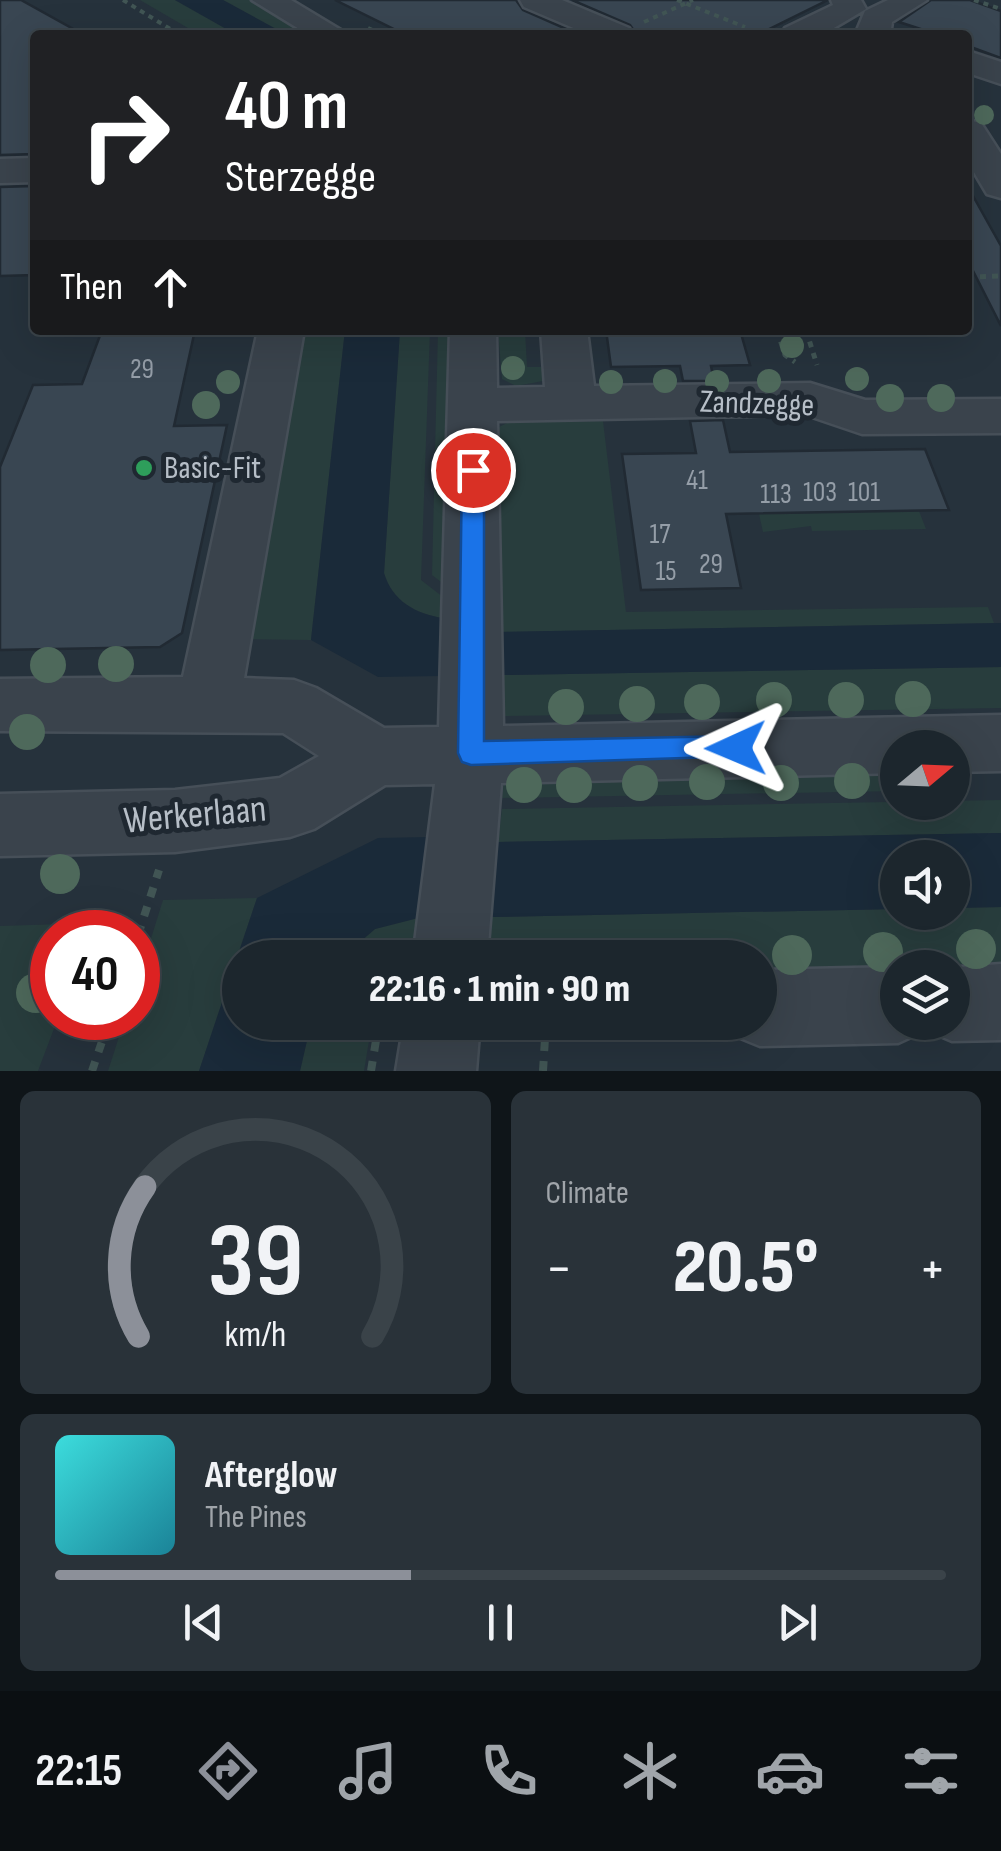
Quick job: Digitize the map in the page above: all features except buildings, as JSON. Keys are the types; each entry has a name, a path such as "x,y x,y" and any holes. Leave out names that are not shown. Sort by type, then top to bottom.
{"street":[{"path":"280,6 330,0"},
{"path":"535,0 606,30"},
{"path":"823,30 870,21 912,0"},
{"path":"280,6 324,30"},
{"path":"972,63 1001,74"},
{"path":"972,106 1001,106"},
{"path":"972,138 1001,186"},
{"path":"0,170 30,170"},
{"path":"209,703 280,335"},
{"path":"456,904 471,753 473,335"},
{"path":"564,335 571,403"},
{"name":"Zandzegge","path":"474,405 810,400 862,418 1001,416"},
{"path":"0,706 209,703 294,707 376,757"},
{"name":"Werkerlaan","path":"0,825 174,821 290,807 376,757 1001,742"},
{"path":"970,1003 1001,1002"},
{"path":"777,1008 880,1005"},
{"path":"436,1071 440,1040"}],"path":[{"path":"124,0 172,30"},
{"path":"677,0 745,27"},
{"path":"686,3 694,0"},
{"path":"974,0 1001,9"},
{"path":"972,277 1001,276"},
{"path":"779,335 785,356 800,365"},
{"path":"808,335 817,364"},
{"path":"146,910 174,821"},
{"path":"92,1071 103,1040"},
{"path":"372,1071 376,1040"},
{"path":"543,1071 545,1040"}],"green space":[{"path":"140,0 175,0 228,30 191,30"},
{"path":"223,0 252,0 309,30 278,30"},
{"path":"289,335 344,335 311,640 237,639"},
{"path":"400,335 430,335 421,580 443,597 443,618 406,604 393,591 384,573"},
{"path":"438,335 458,335 454,592 432,575"},
{"path":"498,335 525,335 527,367 545,367 543,381 516,386 502,379"},
{"path":"603,421 626,612 988,607 994,623 502,632 499,427 509,422"},
{"path":"919,511 926,529 812,531 811,526 763,532 759,514"},
{"path":"1001,667 1001,708 504,716 503,675"},
{"path":"880,773 880,791 502,798 504,780"},
{"path":"1001,800 1001,833 498,842 502,809 880,802 880,820 970,820 970,801"},
{"path":"257,898 243,940 222,940 222,1002 199,1071 108,1071 118,1040 160,1040 163,900"},
{"path":"1001,907 1001,964 970,965 970,950 880,950 880,966 777,968 777,940 489,940 491,917 880,909 880,930 970,930 970,908"},
{"path":"418,918 415,940 362,940 375,929"},
{"path":"30,925 30,1040 50,1040 38,1071 0,1071 0,926"},
{"path":"307,1040 369,1040 364,1071 300,1071"}],"water":[{"path":"175,0 223,0 278,30 228,30"},
{"path":"344,335 400,335 384,573 393,591 406,604 443,618 443,633 1001,623 1001,667 503,675 502,663 441,676 378,677 311,640"},
{"path":"1001,833 1001,907 970,908 970,840 880,840 880,909 491,917 492,900 423,895 418,918 375,929 362,940 243,940 257,898 378,838 430,837 428,854 496,859 498,842"},
{"path":"222,1002 222,1040 307,1040 300,1071 199,1071"}],"place":[{"name":"Basic-Fit","path":"144,468"}],"route":[{"path":"473,470 471,753 736,748"}]}
